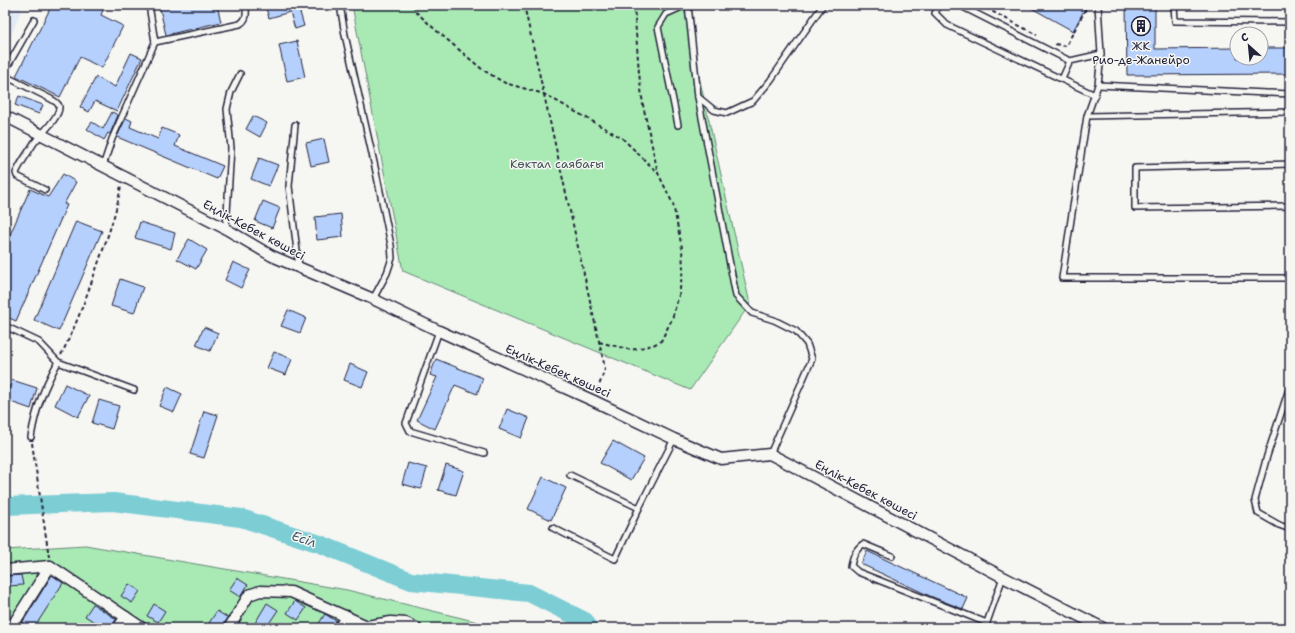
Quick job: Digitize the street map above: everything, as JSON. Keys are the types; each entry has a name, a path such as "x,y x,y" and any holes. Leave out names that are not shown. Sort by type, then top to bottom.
{"street":[{"name":"Еңлік-Кебек көшесі","path":"5,116 226,230 272,256 373,299 674,439 721,459 770,454 1103,628"},
{"path":"5,570 50,566 142,628"},
{"path":"11,628 50,566"},
{"path":"229,628 249,595 260,592 291,592 367,626 391,622 406,623 416,628"},
{"path":"339,628 347,616"},
{"path":"118,628 126,617"}],"lane":[{"path":"103,166 112,139 155,42 149,5"},
{"path":"155,42 240,24 246,18 246,5"},
{"path":"340,5 345,35 391,245 392,258 387,274 373,299"},
{"path":"678,125 658,26 666,14 687,5 698,97 736,296 752,313 774,320 796,331 808,344 812,359 770,454"},
{"path":"698,97 714,110 727,113 753,101 770,81 823,5"},
{"path":"939,5 935,13 947,25 1095,95"},
{"path":"959,5 1070,61 1101,54"},
{"path":"1098,5 1101,54 1098,85 1087,116 1062,278 1290,278"},
{"path":"1174,5 1175,21 1290,22"},
{"path":"34,20 6,69 6,74 9,78 51,98 57,102 59,106 54,120 41,134 20,165 16,175 45,190"},
{"path":"1062,79 1070,61"},
{"path":"226,230 231,148 227,109 231,92 240,74"},
{"path":"1098,85 1290,94"},
{"path":"1087,116 1290,112"},
{"path":"295,125 289,186 299,268"},
{"path":"1290,164 1135,168 1135,208 1290,206"},
{"path":"5,326 39,342 58,362 134,390"},
{"path":"439,331 406,423 410,432 484,453"},
{"path":"31,437 35,415 45,386 58,362"},
{"path":"1290,386 1267,456 1255,500 1258,513 1279,525 1290,529"},
{"path":"553,528 615,559 674,439"},
{"path":"570,475 639,508"},
{"path":"892,556 863,544 858,548 854,555 852,566 858,572 986,626 1003,577"}],"path":[{"path":"413,5 416,12 483,70 505,83 544,94 622,138 658,173"},
{"path":"524,5 605,368 594,401"},
{"path":"599,342 631,350 661,342 672,319 680,289 683,269 682,248 673,204 658,173 644,105 639,73 634,5"},
{"path":"980,5 1042,37"},
{"path":"1048,41 1066,46 1088,5"},
{"path":"58,362 71,335 109,234 118,201 122,176"},
{"path":"31,437 48,545"}],"shaded area":[{"path":"5,5 23,5 5,51"}],"green space":[{"name":"Көктал саябағы","path":"352,5 683,5 750,304 690,390 403,271"},
{"path":"85,545 347,590 482,623 488,628 5,628 5,550"}],"building":[{"path":"52,5 93,5 103,10 101,15 123,26 102,68 80,57 60,97 16,76"},
{"path":"159,5 217,5 221,22 166,35"},
{"path":"265,5 306,5 306,7 299,9 304,26 295,29 290,12 269,18"},
{"name":"ЖК Рио-де-Жанейро","path":"1026,5 1087,5 1073,31"},
{"name":"ЖК Рио-де-Жанейро","path":"1126,5 1155,5 1155,49 1229,48 1229,66 1269,66 1269,48 1290,48 1290,74 1127,75"},
{"path":"297,41 305,77 287,81 279,45"},
{"path":"131,53 142,58 117,111 95,101 89,112 80,107 96,77 115,87"},
{"path":"19,96 43,105 39,114 15,105"},
{"path":"112,112 118,115 110,134 108,133 104,140 87,129 92,122 103,129"},
{"path":"253,116 267,123 260,137 246,129"},
{"path":"126,118 132,121 130,127 158,139 162,128 179,135 175,146 223,166 217,179 117,137"},
{"path":"324,139 329,162 311,166 306,143"},
{"path":"259,158 278,165 269,186 251,179"},
{"path":"63,174 76,182 64,204 67,205 16,321 5,316 5,246 30,189 48,197"},
{"path":"263,201 280,208 272,228 255,221"},
{"path":"341,214 343,237 317,240 315,217"},
{"path":"76,221 102,231 59,331 34,320"},
{"path":"140,222 175,233 171,249 135,238"},
{"path":"189,239 207,250 196,269 177,259"},
{"path":"233,262 250,270 241,288 225,280"},
{"path":"120,279 143,287 134,313 111,306"},
{"path":"288,310 306,318 300,333 281,326"},
{"path":"204,327 218,333 210,351 196,345"},
{"path":"274,352 292,359 286,375 267,368"},
{"path":"436,359 483,378 477,394 455,385 435,429 417,420 437,377 430,375"},
{"path":"350,364 368,372 362,387 344,380"},
{"path":"12,380 37,388 31,409 5,400"},
{"path":"65,384 89,396 78,417 55,405"},
{"path":"167,387 182,394 174,412 159,406"},
{"path":"99,400 119,406 112,429 92,423"},
{"path":"507,409 529,418 521,438 499,429"},
{"path":"204,411 218,415 204,458 190,454"},
{"path":"613,441 644,458 631,480 600,463"},
{"path":"408,463 427,468 421,489 402,484"},
{"path":"446,465 464,471 456,495 438,490"},
{"path":"543,477 566,488 551,520 528,509"},
{"path":"867,551 968,598 963,609 930,596 861,564"},
{"path":"21,575 23,585 8,586 7,576"},
{"path":"52,575 63,583 34,628 19,628"},
{"path":"237,578 248,585 240,597 229,590"},
{"path":"129,584 140,591 132,603 121,596"},
{"path":"295,601 306,608 298,620 287,613"},
{"path":"267,603 278,610 266,628 252,628"},
{"path":"93,604 116,619 112,628 104,628 85,616"},
{"path":"154,604 165,611 158,622 147,616"},
{"path":"217,611 228,618 221,628 209,623"},
{"path":"325,614 336,621 333,628 316,628"}],"waterway":[{"name":"Есіл","path":"5,506 113,502 241,518 320,544 411,581 529,593 585,621 589,628"}],"place":[{"name":"ЖК Рио-де-Жанейро","path":"1141,26"}]}
